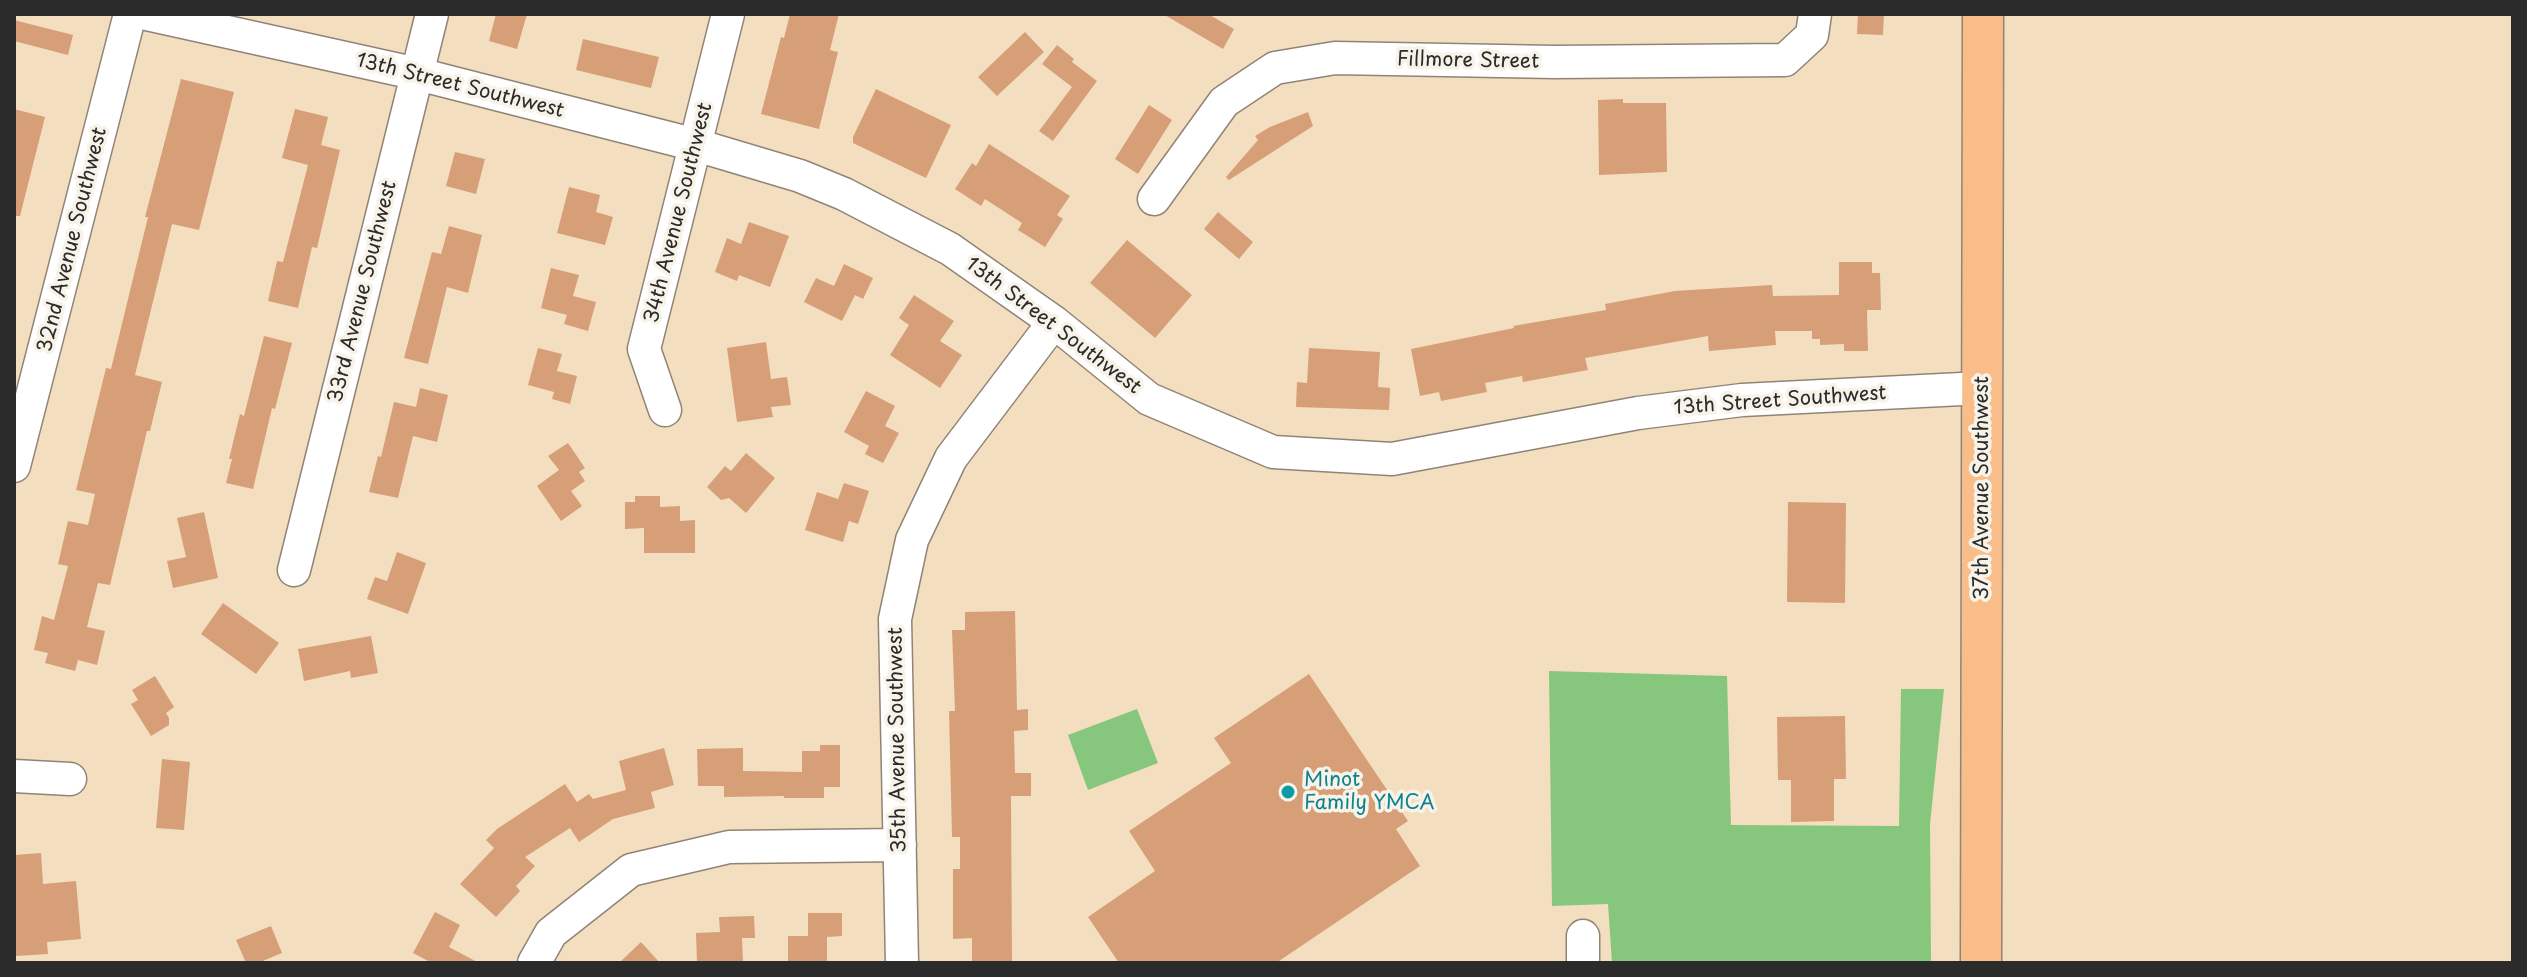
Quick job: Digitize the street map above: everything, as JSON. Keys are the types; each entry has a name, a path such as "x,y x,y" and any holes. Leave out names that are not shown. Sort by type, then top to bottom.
{"main road":[{"name":"37th Avenue Southwest","path":"1981,963 1983,14"}],"street":[{"name":"32nd Avenue Southwest","path":"14,466 130,14"},
{"name":"13th Street Southwest","path":"146,14 418,74 696,145 800,176 844,194 950,249 1054,322 1149,399 1273,452 1392,459 1638,413 1742,400 1982,388"},
{"name":"33rd Avenue Southwest","path":"294,570 432,14"},
{"name":"34th Avenue Southwest","path":"665,410 644,349 728,14"},
{"name":"Fillmore Street","path":"1154,199 1224,102 1275,68 1335,58 1555,62 1785,60 1812,35 1815,14"},
{"name":"35th Avenue Southwest","path":"902,963 895,619 912,540 951,458 1054,322"},
{"path":"14,776 70,779"},
{"path":"534,963 551,933 631,870 729,847 900,845"}],"green space":[{"path":"1549,671 1727,676 1731,825 1899,826 1901,689 1944,689 1930,824 1931,963 1612,963 1608,904 1552,906"},
{"path":"1137,709 1158,763 1088,790 1068,735"}],"building":[{"path":"496,14 527,14 517,49 489,41"},
{"path":"790,14 839,14 830,50 838,52 819,129 761,114"},
{"path":"1163,14 1208,14 1234,29 1223,49"},
{"path":"1858,14 1884,14 1883,35 1857,34"},
{"path":"14,20 73,35 68,55 14,41"},
{"path":"1025,32 1044,52 997,96 978,77"},
{"path":"583,39 659,57 651,88 576,70"},
{"path":"1057,45 1074,59 1072,62 1097,81 1053,141 1039,131 1072,87 1042,64"},
{"path":"181,79 234,92 199,230 172,224 135,375 162,382 110,585 98,583 87,627 105,631 97,665 78,660 75,671 45,663 48,653 34,650 42,616 54,620 68,566 58,564 68,521 88,525 95,494 76,490 106,368 111,369 148,217 145,217"},
{"path":"876,89 951,125 926,178 853,143"},
{"path":"1623,99 1623,103 1666,103 1667,172 1599,175 1598,100"},
{"path":"1149,105 1172,120 1138,174 1115,159"},
{"path":"14,109 45,117 20,216 14,216"},
{"path":"295,109 328,117 321,145 340,150 317,248 312,247 298,308 268,301 277,261 283,262 308,165 282,158"},
{"path":"1308,112 1313,126 1229,180 1226,177 1258,140 1255,136"},
{"path":"989,144 1070,196 1057,215 1063,219 1045,247 1018,230 1022,223 985,199 981,206 955,189 972,163 976,166"},
{"path":"455,152 485,159 476,194 446,186"},
{"path":"569,187 600,195 596,212 613,217 605,245 557,233"},
{"path":"1218,212 1253,242 1239,259 1204,229"},
{"path":"749,222 789,236 770,287 739,275 737,281 715,272 727,238 741,244"},
{"path":"449,226 482,235 468,293 447,287 428,364 404,358 432,252 441,254"},
{"path":"1127,240 1192,295 1155,338 1090,283"},
{"path":"1839,262 1872,262 1872,273 1880,273 1881,310 1867,310 1868,351 1844,351 1844,344 1820,345 1820,339 1812,339 1812,331 1775,331 1776,345 1709,351 1708,336 1585,358 1588,370 1523,382 1522,376 1485,383 1487,392 1441,401 1439,392 1420,396 1411,349 1513,326 1606,310 1605,304 1675,291 1772,285 1773,296 1839,295"},
{"path":"844,264 873,278 863,299 855,295 842,321 804,302 816,278 834,286"},
{"path":"551,268 579,275 573,296 596,302 588,331 564,324 567,315 541,308"},
{"path":"914,295 954,321 940,341 962,355 940,388 890,355 909,325 899,318"},
{"path":"264,336 292,343 275,409 272,408 253,489 226,483 240,414 244,416"},
{"path":"766,342 771,379 787,377 791,405 771,407 773,417 737,422 727,348"},
{"path":"538,348 562,354 557,371 577,376 570,404 552,399 554,392 528,385"},
{"path":"1309,348 1380,352 1378,387 1390,388 1389,410 1296,407 1297,382 1307,383"},
{"path":"420,388 448,395 437,442 413,436 398,498 369,492 394,402 416,407"},
{"path":"866,391 895,406 885,426 899,433 883,463 865,454 869,446 844,432"},
{"path":"568,443 585,468 579,472 585,481 571,491 582,506 561,521 537,486 559,470 548,456"},
{"path":"746,453 775,478 746,513 729,498 721,500 707,487 725,466 731,471"},
{"path":"844,483 869,491 858,524 849,521 843,542 805,530 817,492 838,499"},
{"path":"635,496 660,496 660,507 680,506 680,521 695,520 695,553 644,553 644,528 625,529 625,502 635,502"},
{"path":"1788,502 1846,503 1845,603 1787,602"},
{"path":"204,512 218,578 173,588 167,561 186,557 177,518"},
{"path":"397,552 426,563 408,614 367,599 375,577 387,581"},
{"path":"223,603 279,643 256,674 201,634"},
{"path":"1015,611 1017,710 1028,709 1028,730 1014,731 1015,773 1031,773 1031,796 1011,796 1012,963 972,963 972,938 953,939 953,869 960,869 960,837 952,837 949,711 955,711 952,630 965,630 965,612"},
{"path":"371,636 378,673 351,678 350,671 304,681 298,649"},
{"name":"Minot Family YMCA","path":"1309,674 1408,821 1396,829 1420,866 1276,963 1119,963 1088,917 1155,871 1129,831 1231,763 1214,738"},
{"path":"155,676 174,707 166,713 169,725 151,736 131,704 138,700 132,690"},
{"path":"1845,716 1846,779 1834,779 1834,821 1791,822 1791,780 1778,780 1777,717"},
{"path":"820,745 840,745 840,787 824,787 824,798 724,797 724,786 698,786 697,749 743,748 743,771 802,772 802,751 820,751"},
{"path":"664,748 674,785 651,792 655,808 613,819 579,842 570,828 525,857 535,866 516,886 520,891 496,917 460,884 494,848 486,840 497,829 565,784 577,802 589,794 593,799 626,790 619,761"},
{"path":"162,759 190,762 184,830 156,828"},
{"path":"41,853 43,884 76,881 81,939 47,942 48,954 16,956 14,855"},
{"path":"435,912 460,925 449,947 479,963 432,963 413,953"},
{"path":"808,913 842,913 842,936 827,937 827,963 788,963 788,936 808,936"},
{"path":"754,916 755,938 742,938 743,963 697,963 696,933 720,932 719,917"},
{"path":"271,926 282,953 258,963 246,963 236,940"},
{"path":"641,942 660,963 619,963"}],"place":[{"name":"Minot Family YMCA","path":"1288,792"}]}
